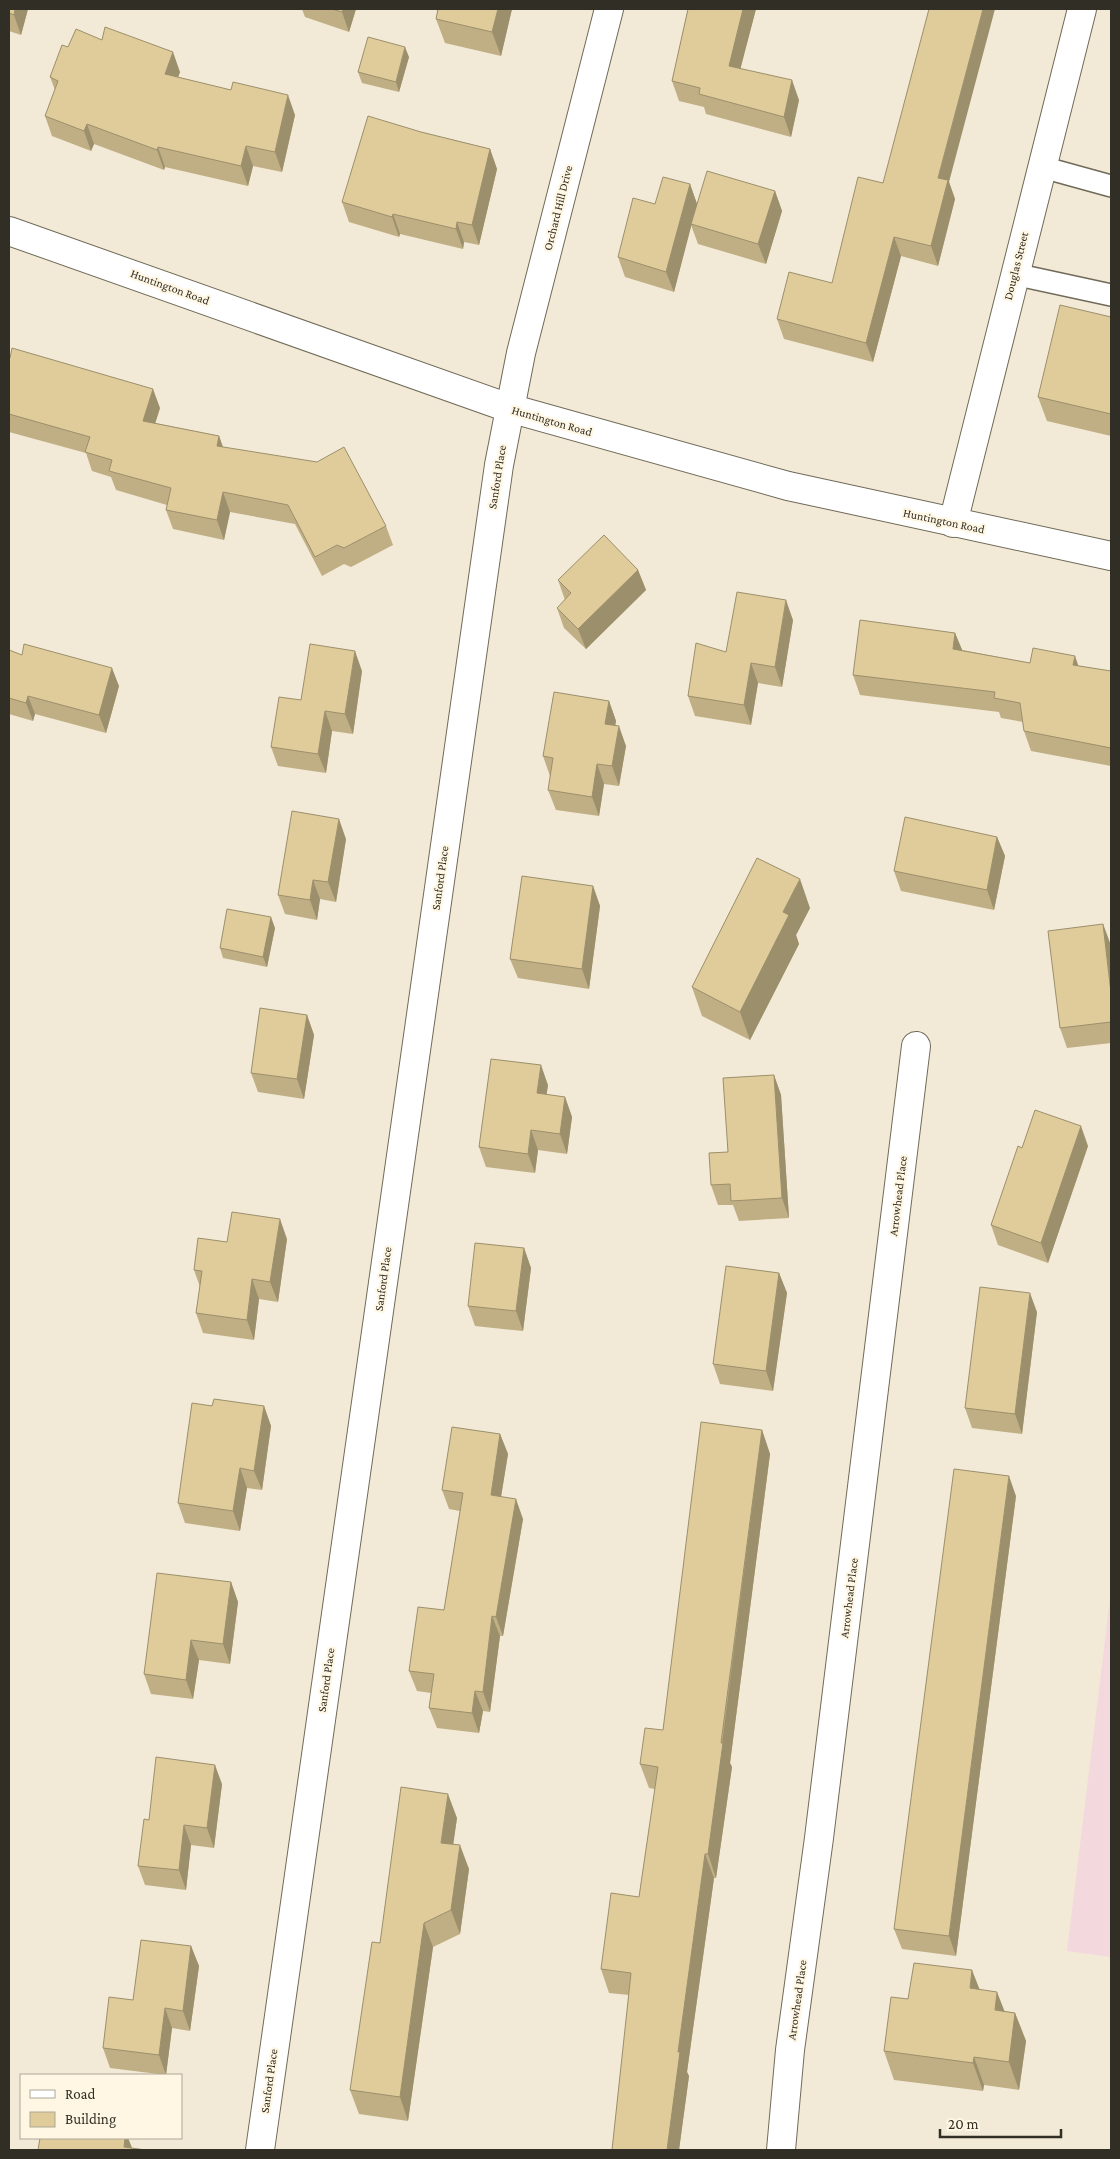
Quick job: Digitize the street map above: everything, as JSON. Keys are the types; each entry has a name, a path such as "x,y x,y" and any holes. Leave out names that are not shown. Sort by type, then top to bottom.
{"street":[{"name":"Orchard Hill Drive","path":"508,408 608,9"},
{"name":"Douglas Street","path":"953,523 1082,9"},
{"name":"Huntington Road","path":"9,231 508,408 788,486 1111,556"},
{"name":"Sanford Place","path":"260,2150 508,408"},
{"name":"Arrowhead Place","path":"781,2150 790,2050 822,1818 916,1046"}],"lane":[{"path":"1042,167 1111,186"},
{"path":"1014,274 1111,295"}],"shaded area":[{"path":"1111,1591 1111,1957 1067,1951"}],"building":[{"path":"9,9 15,9 14,15 9,13"},
{"path":"332,9 343,9 342,12"},
{"path":"438,9 498,9 492,32 436,19"},
{"path":"688,9 743,9 729,66 792,80 784,117 699,94 700,88 672,81"},
{"path":"929,9 983,9 938,178 948,180 931,246 894,237 866,343 777,319 789,272 832,283 858,177 883,183"},
{"path":"105,27 173,52 165,74 231,90 233,82 288,95 275,152 246,146 241,166 158,147 157,150 87,124 84,131 45,116 58,81 50,77 62,45 68,47 76,29 102,40"},
{"path":"368,37 405,47 396,82 358,72"},
{"path":"368,116 421,132 490,149 472,225 457,222 456,229 393,214 392,217 342,202"},
{"path":"707,171 775,191 758,244 691,224"},
{"path":"663,177 690,184 666,272 618,257 633,198 655,204"},
{"path":"1060,305 1111,317 1111,414 1038,397"},
{"path":"12,348 153,389 143,421 219,436 217,446 317,462 344,447 386,526 344,548 337,545 315,557 288,505 223,492 217,520 166,510 171,488 109,471 112,460 85,452 90,437 9,414 9,358"},
{"path":"604,535 638,570 578,629 557,608 571,593 558,580"},
{"path":"737,592 786,600 775,667 751,663 744,705 688,696 696,643 726,652"},
{"path":"860,620 955,633 953,649 1030,663 1033,648 1075,656 1073,665 1111,671 1111,748 1024,731 1020,703 994,698 995,692 853,675"},
{"path":"24,644 112,668 99,715 28,696 26,703 9,698 9,650 22,655"},
{"path":"310,644 355,651 345,714 325,711 318,754 271,747 279,697 301,700"},
{"path":"554,692 609,701 605,724 619,726 612,766 597,764 592,797 548,790 553,758 543,756"},
{"path":"292,811 339,819 328,882 313,880 310,900 278,895"},
{"path":"905,817 997,837 987,890 894,871"},
{"path":"757,858 800,879 783,912 789,915 740,1012 692,987"},
{"path":"522,876 593,886 582,969 510,959"},
{"path":"227,909 271,917 263,957 220,948"},
{"path":"1103,924 1111,993 1111,1022 1060,1028 1048,931"},
{"path":"260,1008 307,1015 297,1079 251,1073"},
{"path":"491,1059 541,1065 537,1093 565,1097 560,1134 531,1130 528,1154 479,1147"},
{"path":"774,1075 782,1198 731,1201 730,1184 711,1185 709,1153 728,1152 723,1078"},
{"path":"1035,1110 1081,1126 1041,1243 991,1225 1018,1146 1022,1148"},
{"path":"232,1212 280,1219 270,1282 252,1279 247,1320 196,1313 202,1271 194,1270 198,1238 227,1242"},
{"path":"475,1243 524,1248 516,1311 468,1306"},
{"path":"726,1266 779,1273 766,1371 713,1364"},
{"path":"980,1287 1030,1293 1015,1414 965,1408"},
{"path":"214,1399 264,1406 254,1471 240,1468 233,1511 178,1503 192,1403 212,1406"},
{"path":"701,1422 762,1430 721,1743 723,1743 708,1854 705,1854 678,2052 680,2052 667,2150 612,2150 631,1973 601,1969 611,1893 639,1897 658,1767 640,1764 645,1728 663,1730"},
{"path":"452,1427 500,1434 491,1495 516,1499 496,1617 492,1616 483,1692 475,1691 472,1713 429,1708 434,1674 409,1671 418,1607 444,1610 463,1493 442,1490"},
{"path":"954,1469 1009,1476 949,1936 894,1929"},
{"path":"157,1573 231,1582 223,1644 191,1640 186,1680 144,1674"},
{"path":"156,1757 215,1765 207,1828 184,1825 179,1870 138,1866 144,1819 149,1820"},
{"path":"401,1787 448,1794 441,1843 460,1845 451,1910 424,1923 400,2097 350,2090 372,1942 380,1943"},
{"path":"141,1940 191,1946 183,2011 165,2008 159,2055 103,2048 109,1997 133,2000"},
{"path":"914,1963 972,1970 970,1988 997,1992 995,2010 1015,2013 1009,2062 974,2057 973,2063 884,2051 891,1997 908,1999"},
{"path":"40,2139 125,2139 124,2147 146,2150 38,2150"}]}
